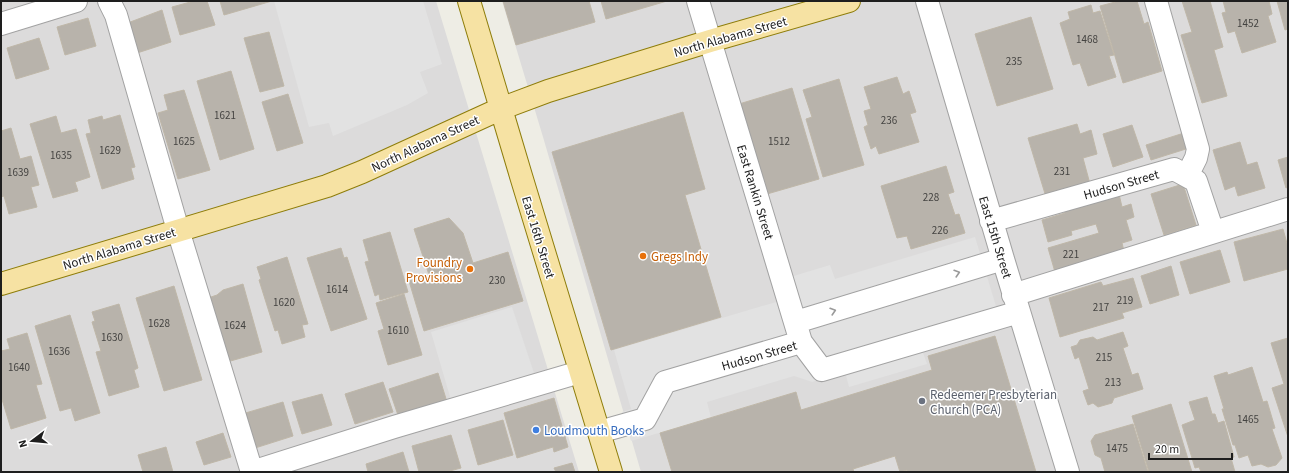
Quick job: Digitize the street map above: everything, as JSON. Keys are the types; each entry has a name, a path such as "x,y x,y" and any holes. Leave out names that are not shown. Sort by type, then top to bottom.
{"main road":[{"name":"East 16th Street","path":"469,1 500,109 611,472"},
{"name":"North Alabama Street","path":"1,284 346,179 500,109 548,91 710,41 849,1"}],"street":[{"path":"1,24 76,1"},
{"path":"109,1 116,15 178,230 252,472 394,427 580,372"},
{"name":"East Rankin Street","path":"698,1 799,332"},
{"name":"East 15th Street","path":"927,1 991,221 1068,472"},
{"path":"1156,1 1198,148 1196,158 1187,176 1196,181 1213,232"},
{"name":"Hudson Street","path":"991,221 1174,169 1187,176"},
{"name":"Hudson Street","path":"599,432 645,419 665,382 799,332 822,370 1016,304 1213,232 1288,209"},
{"path":"799,332 1003,259"}],"shaded area":[{"path":"1,1 436,1 579,472 1,472"},
{"path":"274,1 423,1 442,64 420,72 428,93 407,105 333,136 329,123 309,127"},
{"path":"502,1 1288,1 1288,472 641,472"},
{"path":"975,237 1002,326 922,350 927,364 849,387 845,372 812,382 794,376 707,402 711,418 631,441 622,412 631,409 614,350 793,297 787,278 830,265 835,279"},
{"path":"512,307 534,373 451,400 431,332"}],"building":[{"path":"194,1 207,1 215,25 180,35 172,7"},
{"path":"220,1 272,1 224,15"},
{"path":"503,1 589,1 595,22 516,45"},
{"path":"601,1 667,1 606,19"},
{"path":"1119,1 1137,1 1144,24 1148,22 1162,71 1123,83 1100,6"},
{"path":"1182,1 1210,1 1223,47 1214,50 1227,96 1202,103 1181,35 1192,32"},
{"path":"1223,1 1269,1 1272,14 1268,16 1276,42 1242,53 1235,31 1228,33 1222,13 1226,12"},
{"path":"1277,1 1288,1 1288,29 1285,30"},
{"path":"1091,5 1093,13 1100,11 1114,55 1109,56 1116,77 1088,86 1080,63 1073,65 1060,23 1070,19 1068,12"},
{"path":"162,10 171,42 134,54 125,24"},
{"path":"1031,17 1053,89 997,106 975,34"},
{"path":"88,18 96,46 65,55 57,27"},
{"path":"269,32 284,86 260,92 244,38"},
{"path":"39,38 49,69 16,79 7,48"},
{"path":"231,71 254,149 220,160 197,81"},
{"path":"897,77 903,94 909,91 916,112 910,114 919,142 879,154 876,146 871,149 864,127 868,125 864,111 871,109 864,87"},
{"path":"839,79 864,165 823,177 806,119 812,117 803,90"},
{"path":"792,88 819,179 767,194 739,104"},
{"path":"184,90 210,170 178,179 158,113 168,110 164,95"},
{"path":"288,94 303,143 277,151 262,102"},
{"name":"Gregs Indy","path":"683,112 705,189 685,195 721,317 611,350 552,152"},
{"path":"120,115 135,167 131,168 134,179 102,189 86,134 91,133 88,120 102,116 103,120"},
{"path":"56,116 61,133 76,129 90,177 75,182 78,191 53,198 30,124"},
{"path":"1077,124 1080,134 1091,130 1097,154 1083,158 1090,184 1046,197 1028,138"},
{"path":"1132,125 1143,157 1113,167 1103,134"},
{"path":"11,128 20,159 31,156 39,185 31,187 37,207 9,214 4,196 1,197 1,131"},
{"path":"1184,133 1189,148 1151,160 1146,145"},
{"path":"1240,142 1247,165 1257,162 1265,188 1238,196 1235,186 1225,190 1213,150"},
{"path":"1288,157 1288,187 1286,188 1278,160"},
{"path":"946,166 954,192 948,194 955,215 959,214 965,233 911,249 907,236 897,238 881,186"},
{"path":"1183,184 1196,225 1164,235 1151,194"},
{"path":"1119,194 1122,207 1131,204 1134,217 1126,220 1132,240 1122,243 1124,251 1055,272 1048,248 1099,233 1096,224 1071,231 1072,235 1048,242 1042,220 1065,213 1064,210"},
{"name":"Foundry Provisions","path":"449,218 463,233 473,263 508,252 523,301 424,331 409,281 429,275 414,229"},
{"path":"1283,229 1288,247 1288,269 1244,281 1234,242"},
{"path":"390,232 408,292 380,300 379,294 375,296 365,262 369,261 363,240"},
{"path":"341,248 344,258 347,257 367,319 331,331 307,258"},
{"path":"1220,250 1230,282 1190,294 1180,262"},
{"path":"287,257 308,324 302,325 305,337 282,344 278,330 275,331 259,280 261,279 257,267"},
{"path":"1171,266 1179,295 1150,304 1141,276"},
{"path":"1133,278 1142,307 1122,313 1124,318 1060,337 1049,298 1101,282 1103,286"},
{"path":"243,284 262,352 227,362 208,298 217,295 223,290"},
{"path":"174,286 202,380 164,391 136,298"},
{"path":"404,294 422,355 388,365 378,331 384,329 376,303"},
{"path":"119,304 138,368 134,370 139,387 109,396 96,352 101,351 92,322 95,321 92,312"},
{"path":"70,315 100,413 75,421 71,408 60,411 35,326"},
{"path":"1123,332 1128,346 1123,348 1132,375 1138,373 1143,389 1114,398 1112,403 1098,407 1093,403 1088,405 1083,391 1089,389 1079,357 1075,359 1071,347 1077,345 1080,340 1093,337 1097,340"},
{"path":"27,333 42,384 36,385 46,418 11,429 1,396 1,351 10,349 7,339"},
{"name":"Redeemer Presbyterian Church (PCA)","path":"995,336 1036,472 907,472 907,470 900,472 895,456 853,469 854,472 672,472 660,433 796,392 801,410 932,370 928,356"},
{"path":"1288,338 1288,437 1272,388 1284,384 1271,343"},
{"path":"1252,367 1263,402 1267,401 1275,428 1272,429 1282,458 1276,465 1268,467 1261,464 1252,466 1248,455 1239,458 1235,445 1233,445 1222,409 1224,409 1214,376 1227,372 1228,375"},
{"path":"438,373 447,402 399,418 389,389"},
{"path":"383,382 393,412 355,424 345,394"},
{"path":"322,394 332,425 302,434 292,402"},
{"path":"1207,397 1212,414 1215,414 1218,423 1224,421 1234,457 1231,458 1235,472 1201,472 1199,467 1195,468 1182,425 1195,420 1189,402"},
{"name":"Loudmouth Books","path":"554,398 568,447 554,452 553,447 517,458 504,413"},
{"path":"283,402 293,436 252,449 242,414"},
{"path":"1171,404 1192,472 1149,472 1132,416"},
{"path":"503,420 513,455 478,465 468,430"},
{"path":"1133,424 1148,472 1105,472 1101,458 1095,455 1091,441 1095,435"},
{"path":"223,433 231,457 204,465 196,442"},
{"path":"451,435 461,468 446,472 419,472 412,446"},
{"path":"166,447 173,472 143,472 138,455"},
{"path":"403,452 409,472 368,472 366,464"},
{"path":"572,463 575,472 556,472 554,468"}],"place":[{"name":"Gregs Indy","path":"643,256"},
{"name":"Foundry Provisions","path":"470,269"},
{"name":"Redeemer Presbyterian Church (PCA)","path":"922,401"},
{"name":"Loudmouth Books","path":"536,430"}]}
